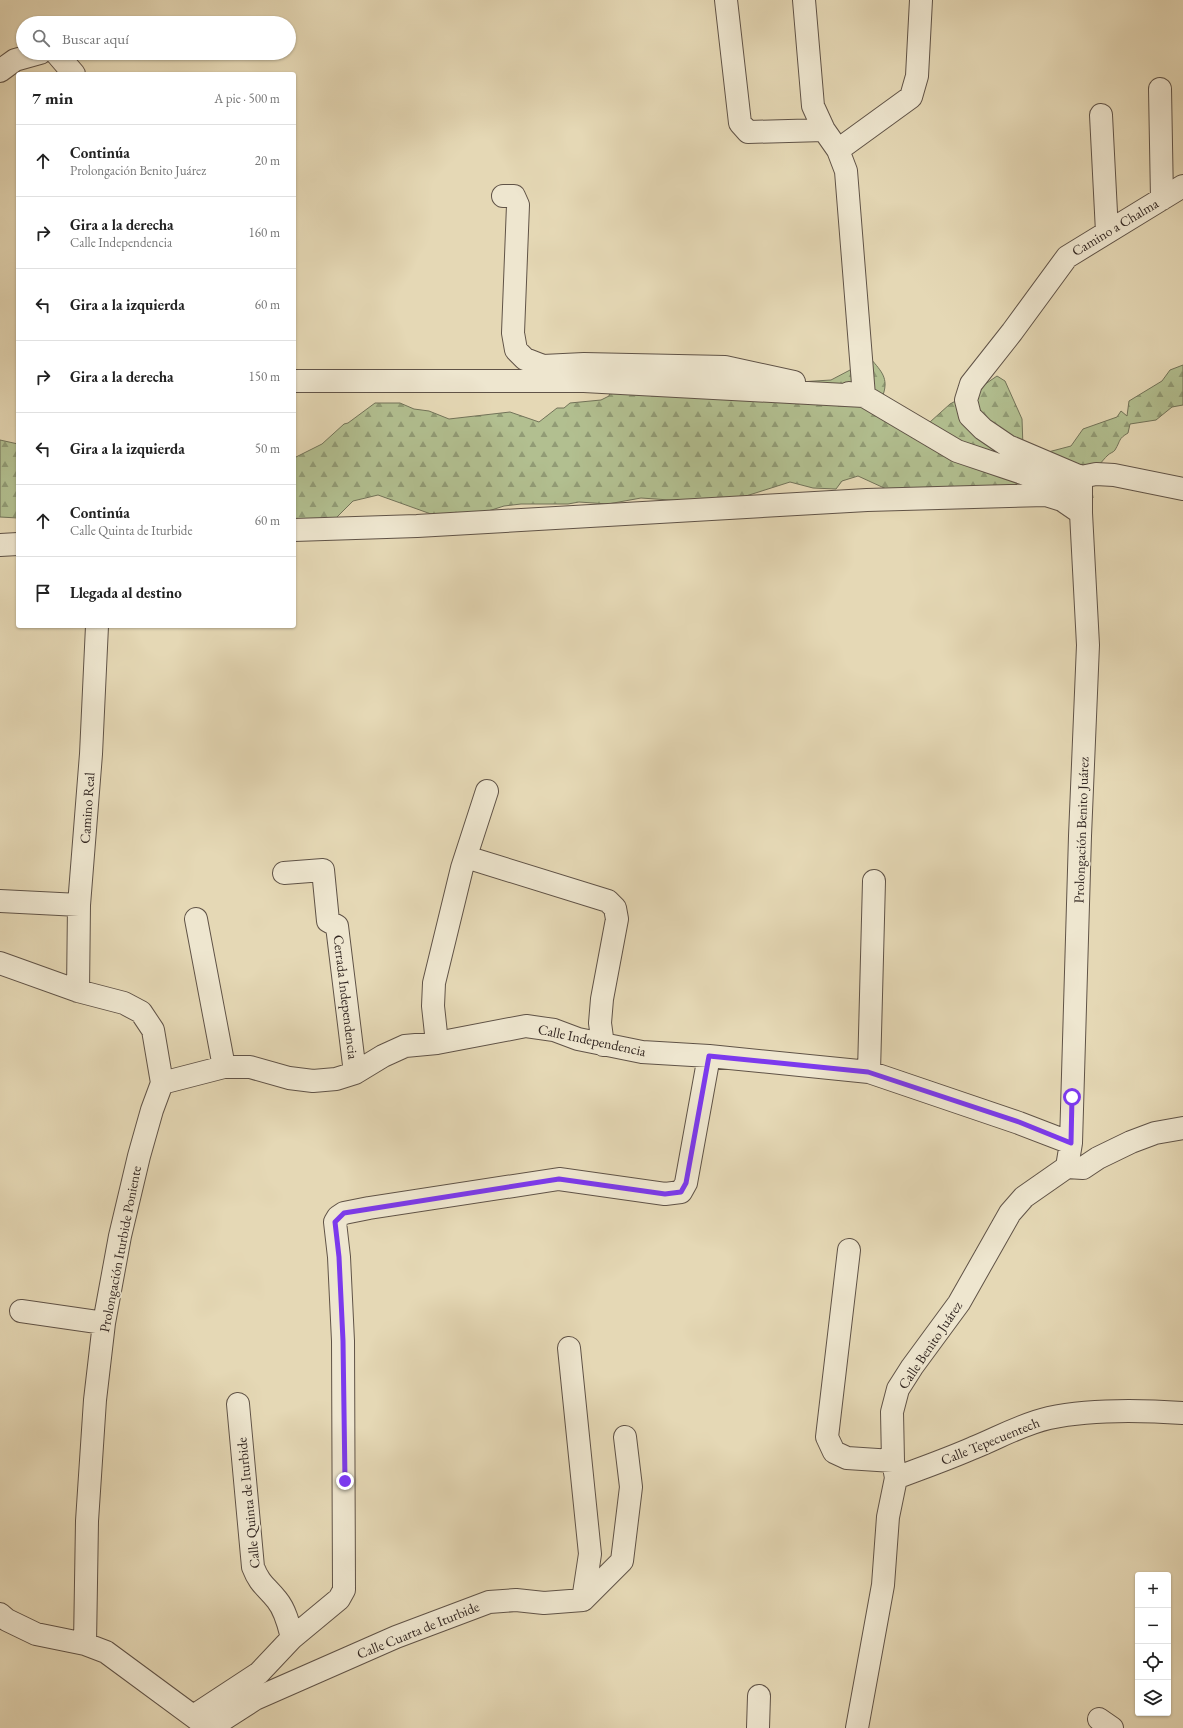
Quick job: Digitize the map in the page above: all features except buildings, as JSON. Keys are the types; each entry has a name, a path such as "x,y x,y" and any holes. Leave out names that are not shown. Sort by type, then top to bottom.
{"street":[{"path":"726,0 740,123 748,132 824,130"},
{"path":"804,0 813,106 824,130 838,150 846,171 864,396"},
{"path":"838,150 911,97 917,76 921,0"},
{"path":"0,71 16,60"},
{"path":"62,60 72,72"},
{"path":"1160,88 1162,199"},
{"path":"1101,115 1107,232"},
{"name":"Camino a Chalma","path":"1081,494 983,429 970,416 966,400 971,384 1012,332 1067,256 1183,186"},
{"path":"503,196 514,196 518,205 513,333 516,350 525,359 543,366 584,364 725,367 864,396 957,452 1081,494"},
{"path":"296,381 584,381 864,396"},
{"path":"296,530 425,525 867,500 1046,495 1062,500 1081,494 1096,474 1114,475 1183,489"},
{"name":"Prolongación Benito Juárez","path":"1067,1167 1071,1143 1080,836 1088,645 1081,494"},
{"path":"0,545 16,544"},
{"name":"Camino Real","path":"78,990 79,905 91,754 97,628"},
{"path":"437,1043 433,1006 434,983 466,857 487,791"},
{"path":"466,857 608,901 615,908 617,919 602,999 600,1023 603,1045"},
{"name":"Cerrada Independencia","path":"284,873 323,870 328,921 337,926 355,1073"},
{"path":"868,1072 874,881"},
{"path":"0,901 79,905"},
{"path":"196,919 224,1067"},
{"name":"Prolongación Iturbide Poniente","path":"0,963 78,990 124,1003 142,1012 153,1030 162,1083 152,1110 120,1236 104,1323 94,1400 87,1513 85,1644"},
{"name":"Calle Independencia","path":"162,1083 224,1067 250,1067 289,1078 313,1081 336,1079 355,1073 383,1056 405,1046 437,1043 526,1026 554,1030 578,1039 642,1052 709,1056 868,1072 1019,1122 1071,1143"},
{"path":"0,1614 7,1620 36,1634 85,1644 106,1652 205,1724 292,1638 339,1599 344,1590 343,1341 339,1257 335,1222 338,1217 344,1213 369,1208 559,1179 665,1194 681,1192 686,1183 709,1056"},
{"path":"1067,1167 1083,1168 1098,1158 1131,1142 1155,1133 1183,1128"},
{"name":"Calle Benito Juárez","path":"857,1728 883,1585 888,1517 894,1470 892,1412 898,1390 912,1367 959,1303 1010,1213 1024,1196 1067,1167"},
{"path":"849,1250 828,1437 834,1452 846,1458 894,1470"},
{"path":"21,1311 104,1323"},
{"path":"569,1348 590,1554 583,1600"},
{"name":"Calle Quinta de Iturbide","path":"238,1404 253,1567 258,1580 278,1601 286,1616 292,1638"},
{"name":"Calle Tepecuentech","path":"894,1470 973,1448 1024,1425 1050,1418 1091,1413 1149,1411 1183,1413"},
{"path":"583,1600 622,1561 631,1487 624,1438"},
{"name":"Calle Cuarta de Iturbide","path":"205,1724 255,1699 396,1637 489,1602 516,1600 544,1603 583,1600"},
{"path":"758,1728 759,1696"}],"green space":[{"path":"871,359 883,375 885,389 883,395 911,414 930,422 950,404 978,389 997,376 1005,381 1022,419 1023,447 1033,456 1071,446 1083,429 1117,417 1121,411 1127,416 1129,401 1162,381 1170,370 1183,365 1183,405 1172,407 1156,420 1130,424 1128,433 1121,438 1114,451 1108,455 1096,470 1092,485 1093,498 1083,498 1057,506 906,498 858,476 842,481 836,489 813,488 790,482 746,496 727,504 641,498 608,504 579,502 568,504 521,504 504,506 482,513 431,514 378,495 353,501 335,519 296,536 296,457 322,444 344,424 348,423 375,403 400,403 414,409 429,411 449,419 510,412 539,422 557,408 564,408 570,403 601,400 609,396 612,385 799,382 831,380"},
{"path":"0,440 16,444 16,518 0,517"}],"route":[{"path":"345,1481 343,1341 339,1257 335,1222 338,1217 344,1213 559,1179 665,1194 681,1192 686,1183 709,1056 868,1072 1019,1122 1071,1143 1072,1097"}]}
